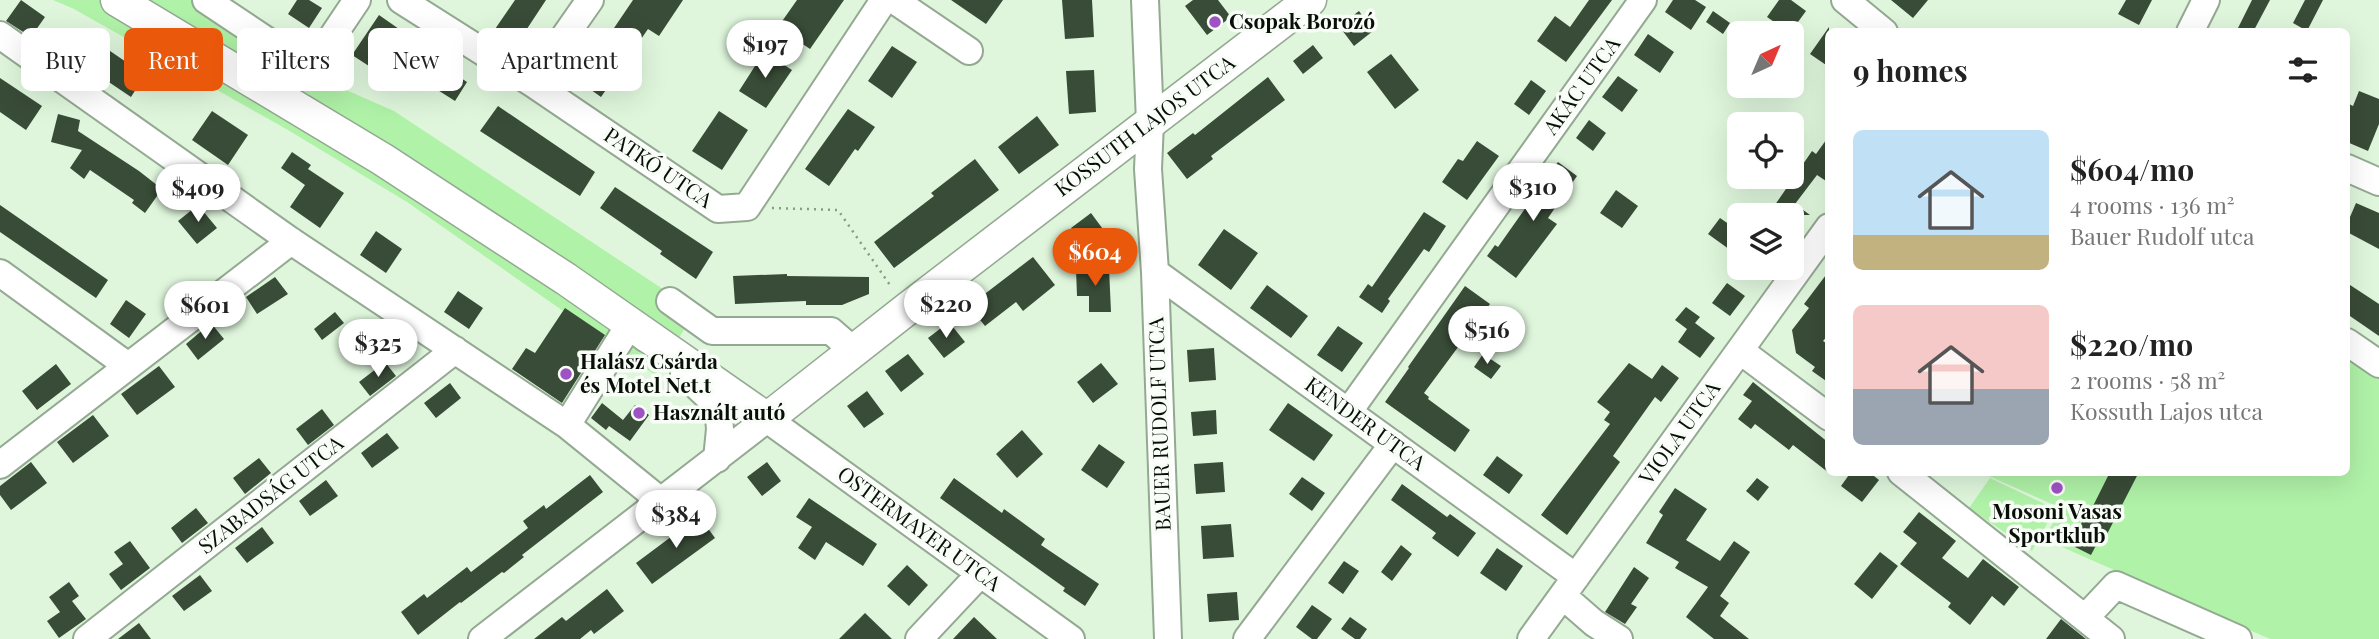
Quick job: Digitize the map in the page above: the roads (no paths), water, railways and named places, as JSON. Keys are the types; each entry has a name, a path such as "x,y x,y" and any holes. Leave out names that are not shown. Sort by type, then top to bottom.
{"main road":[{"path":"117,0 393,167 566,279 623,332 767,419"},
{"name":"KOSSUTH LAJOS UTCA","path":"767,419 1310,0"},
{"path":"623,332 750,389 766,391 823,375"}],"street":[{"path":"206,0 296,60 314,64 357,0"},
{"name":"PATKÓ UTCA","path":"401,0 477,48"},
{"path":"570,28 590,0"},
{"name":"PATKÓ UTCA","path":"544,91 718,209 747,206 884,0"},
{"path":"894,0 969,51"},
{"name":"BAUER RUDOLF UTCA","path":"1145,0 1150,122 1148,169 1155,272 1168,639"},
{"name":"AKÁC UTCA","path":"1349,411 1643,0"},
{"path":"1846,0 1879,28"},
{"path":"2192,28 2206,0"},
{"path":"0,35 291,241 567,425 662,502"},
{"path":"2350,169 2379,182"},
{"name":"VIOLA UTCA","path":"1531,639 1825,233"},
{"path":"0,465 291,241"},
{"name":"KENDER UTCA","path":"1155,272 1393,444 1569,586 1594,623 1619,639"},
{"path":"0,273 128,366"},
{"path":"670,301 712,331 831,331 854,351"},
{"path":"567,425 623,332 718,406 720,429 717,459"},
{"path":"2350,344 2379,364"},
{"name":"SZABADSÁG UTCA","path":"87,639 455,350"},
{"path":"1750,358 1825,413"},
{"name":"KOSSUTH LAJOS UTCA","path":"482,639 767,419"},
{"name":"OSTERMAYER UTCA","path":"767,419 1071,639"},
{"path":"1247,639 1393,444"},
{"path":"1906,476 2111,639"},
{"path":"919,639 980,574"},
{"path":"2085,618 2116,585 2238,639"}],"place":[{"name":"Csopak Borozó","path":"1215,22"},
{"name":"Halász Csárda és Motel Net.t","path":"566,374"},
{"name":"Használt autó","path":"639,413"},
{"name":"Mosoni Vasas Sportklub","path":"2057,488"}]}
